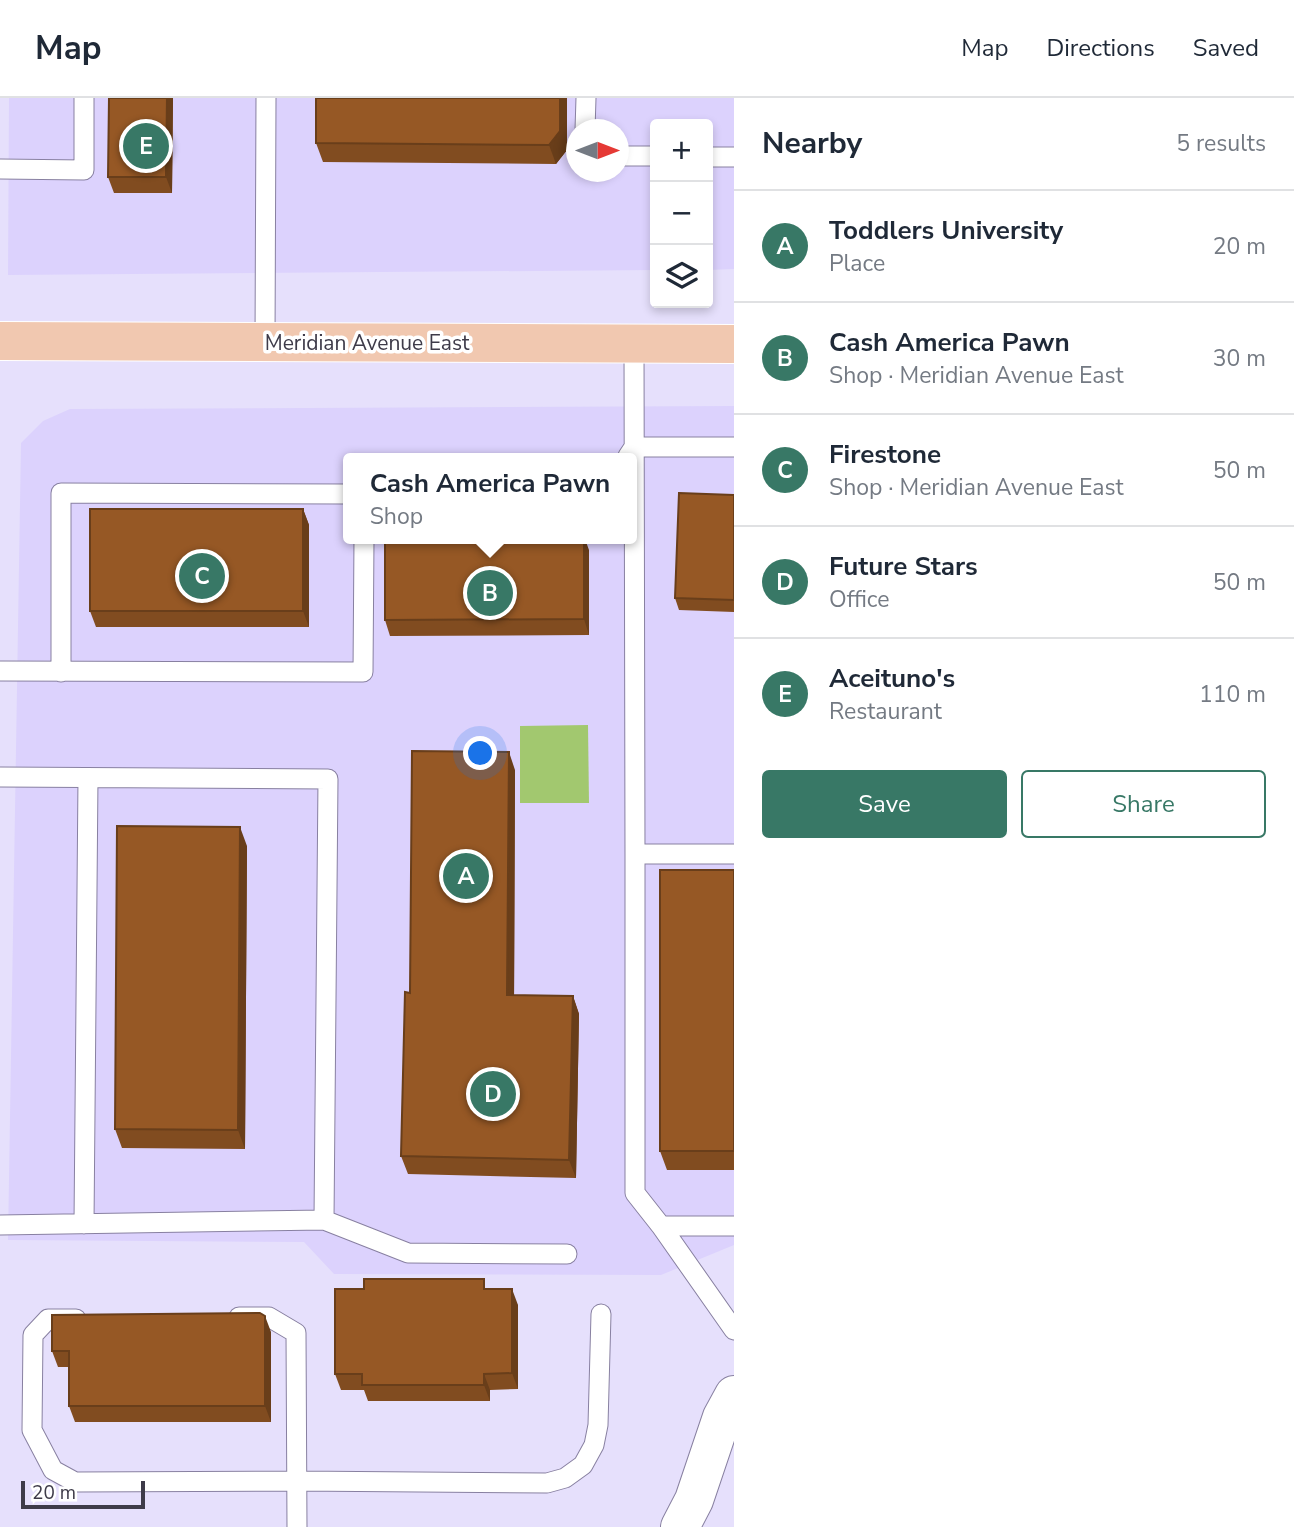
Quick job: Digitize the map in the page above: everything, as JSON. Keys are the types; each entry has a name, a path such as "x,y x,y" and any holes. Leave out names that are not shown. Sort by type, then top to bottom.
{"main road":[{"name":"Meridian Avenue East","path":"0,341 734,344"}],"street":[{"path":"680,1527 694,1500 722,1417 734,1395"}],"lane":[{"path":"0,169 84,170 85,98"},
{"path":"265,342 266,98"},
{"path":"585,119 586,98"},
{"path":"629,156 650,156"},
{"path":"713,157 734,157"},
{"path":"634,344 630,453 734,447"},
{"path":"61,672 61,493 343,494"},
{"path":"0,671 363,672 364,544"},
{"path":"631,544 635,1193 734,1330"},
{"path":"0,777 328,779 324,1220"},
{"path":"83,1224 88,778"},
{"path":"635,854 734,854"},
{"path":"0,1225 324,1220 408,1253 567,1254"},
{"path":"661,1226 734,1226"},
{"path":"90,1319 48,1319 33,1335 32,1430 53,1470 75,1482 547,1483 565,1478 583,1465 594,1445 598,1425 601,1314"},
{"path":"214,1318 270,1317 296,1333 297,1527"}],"shaded area":[{"path":"9,98 734,98 734,269 713,270 713,119 650,119 650,270 8,275"},
{"path":"734,406 734,1245 661,1275 334,1274 304,1242 8,1240 21,443 43,421 70,409"}],"green space":[{"path":"588,725 589,803 520,803 520,726"}],"building":[{"path":"109,98 167,98 166,177 108,177"},
{"path":"316,98 560,98 560,131 549,145 316,143"},
{"path":"679,493 734,495 734,600 675,598"},
{"path":"90,509 303,509 303,611 90,611"},
{"path":"385,544 584,544 584,619 385,620"},
{"path":"412,751 509,752 507,995 573,996 569,1160 401,1156 405,992 410,993"},
{"path":"117,826 240,827 238,1130 115,1129"},
{"path":"660,870 734,870 734,1151 660,1151"},
{"path":"364,1279 484,1279 484,1289 512,1289 512,1373 484,1374 484,1385 362,1385 362,1374 335,1374 335,1289 364,1289"},
{"path":"260,1313 265,1316 265,1406 69,1406 69,1351 52,1351 52,1315"}],"place":[{"name":"Aceituno's","path":"146,146"},
{"name":"Firestone","path":"202,576"},
{"name":"Cash America Pawn","path":"490,593"},
{"name":"Toddlers University","path":"466,876"},
{"name":"Future Stars","path":"493,1094"}]}
